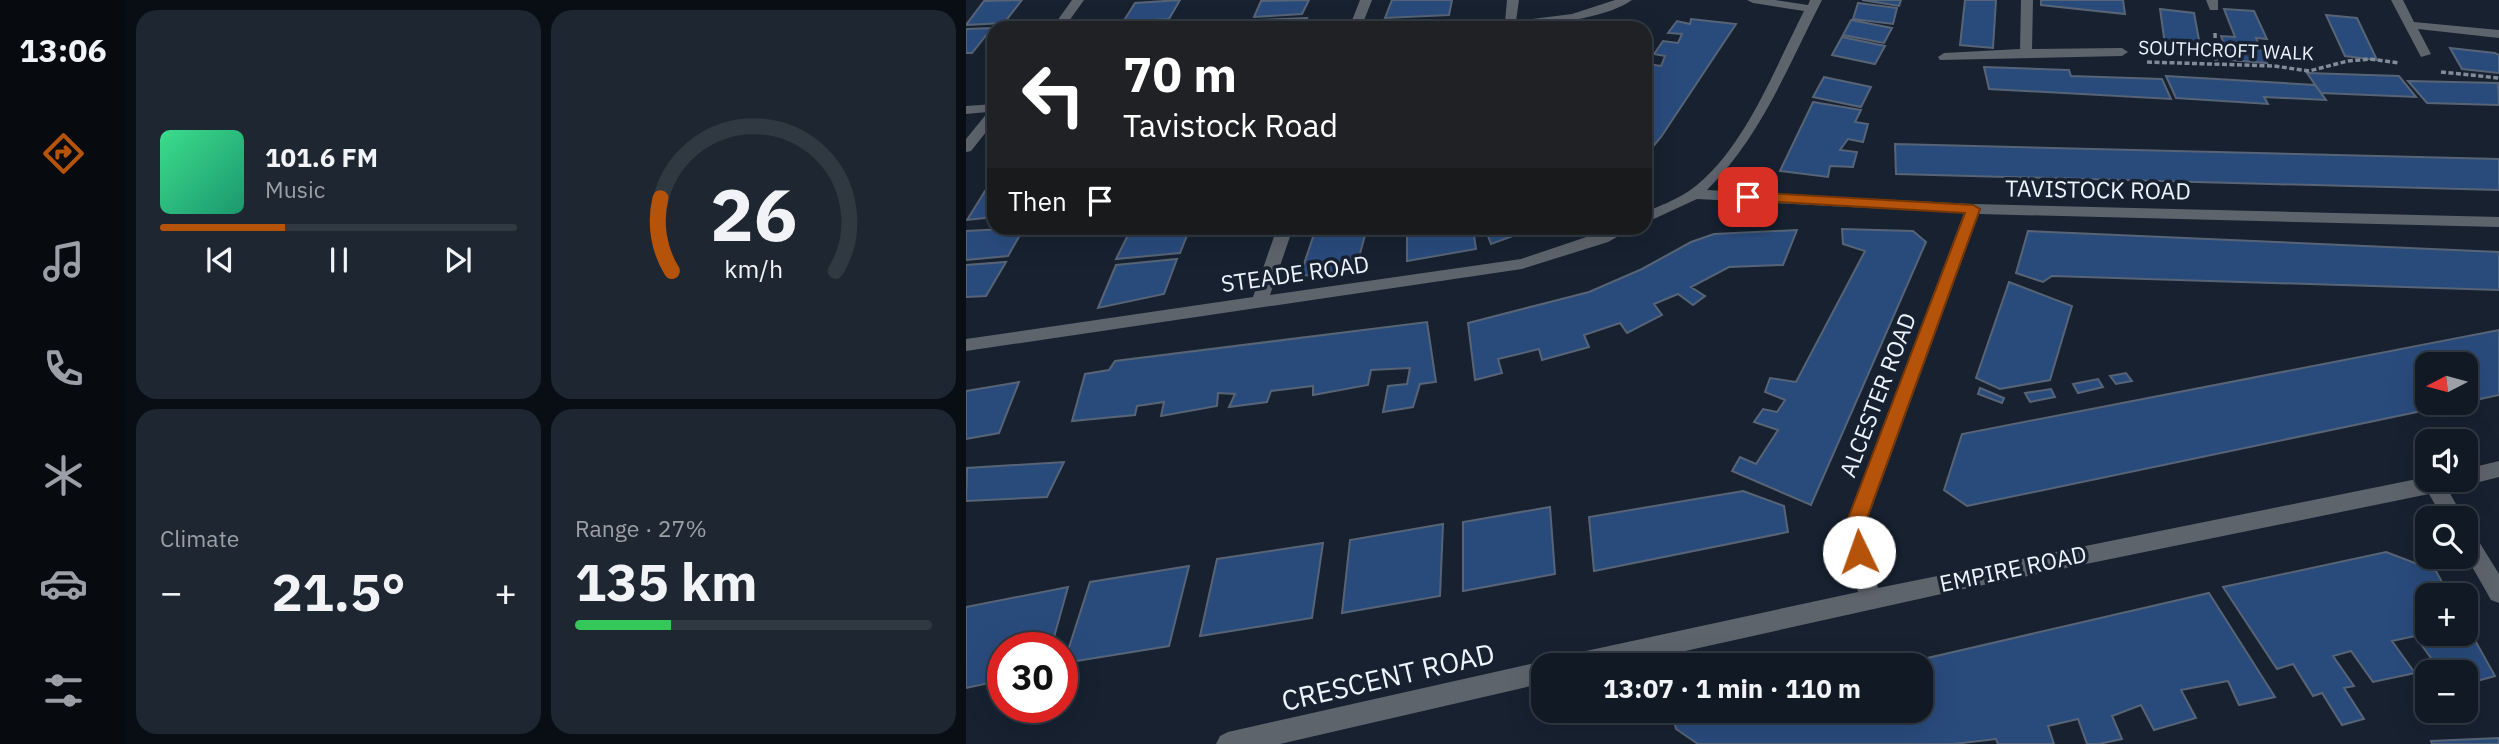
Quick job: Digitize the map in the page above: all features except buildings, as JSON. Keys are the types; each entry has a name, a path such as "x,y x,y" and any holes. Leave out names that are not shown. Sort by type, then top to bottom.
{"street":[{"path":"1063,21 1078,0"},
{"path":"1357,21 1366,0"},
{"path":"1511,21 1513,0"},
{"path":"1579,21 1626,0"},
{"path":"1652,215 1696,194 1741,143 1813,4 1753,0"},
{"path":"2026,55 2027,0"},
{"path":"2397,0 2425,54"},
{"path":"2410,24 2499,34"},
{"path":"1944,57 2026,55 2042,52 2122,52"},
{"path":"966,110 987,108"},
{"path":"966,148 987,122"},
{"name":"TAVISTOCK ROAD","path":"1696,194 1973,209 2499,222"},
{"name":"ALCESTER ROAD","path":"1870,599 1854,529 1973,209"},
{"path":"1259,303 1283,235"},
{"name":"STEADE ROAD","path":"966,345 1522,264 1610,235"},
{"path":"2478,474 2499,469"},
{"name":"EMPIRE ROAD","path":"1626,653 1870,599 2415,489"},
{"path":"2478,558 2499,593"},
{"name":"CRESCENT ROAD","path":"1242,742 1531,675"}],"path":[{"name":"SOUTHCROFT WALK","path":"2122,52 2126,61 2274,66 2309,71 2348,61 2370,59 2407,64"},
{"path":"2436,70 2461,76 2499,78"}],"route":[{"path":"1748,197 1973,209 1854,529 1859,552"}]}
